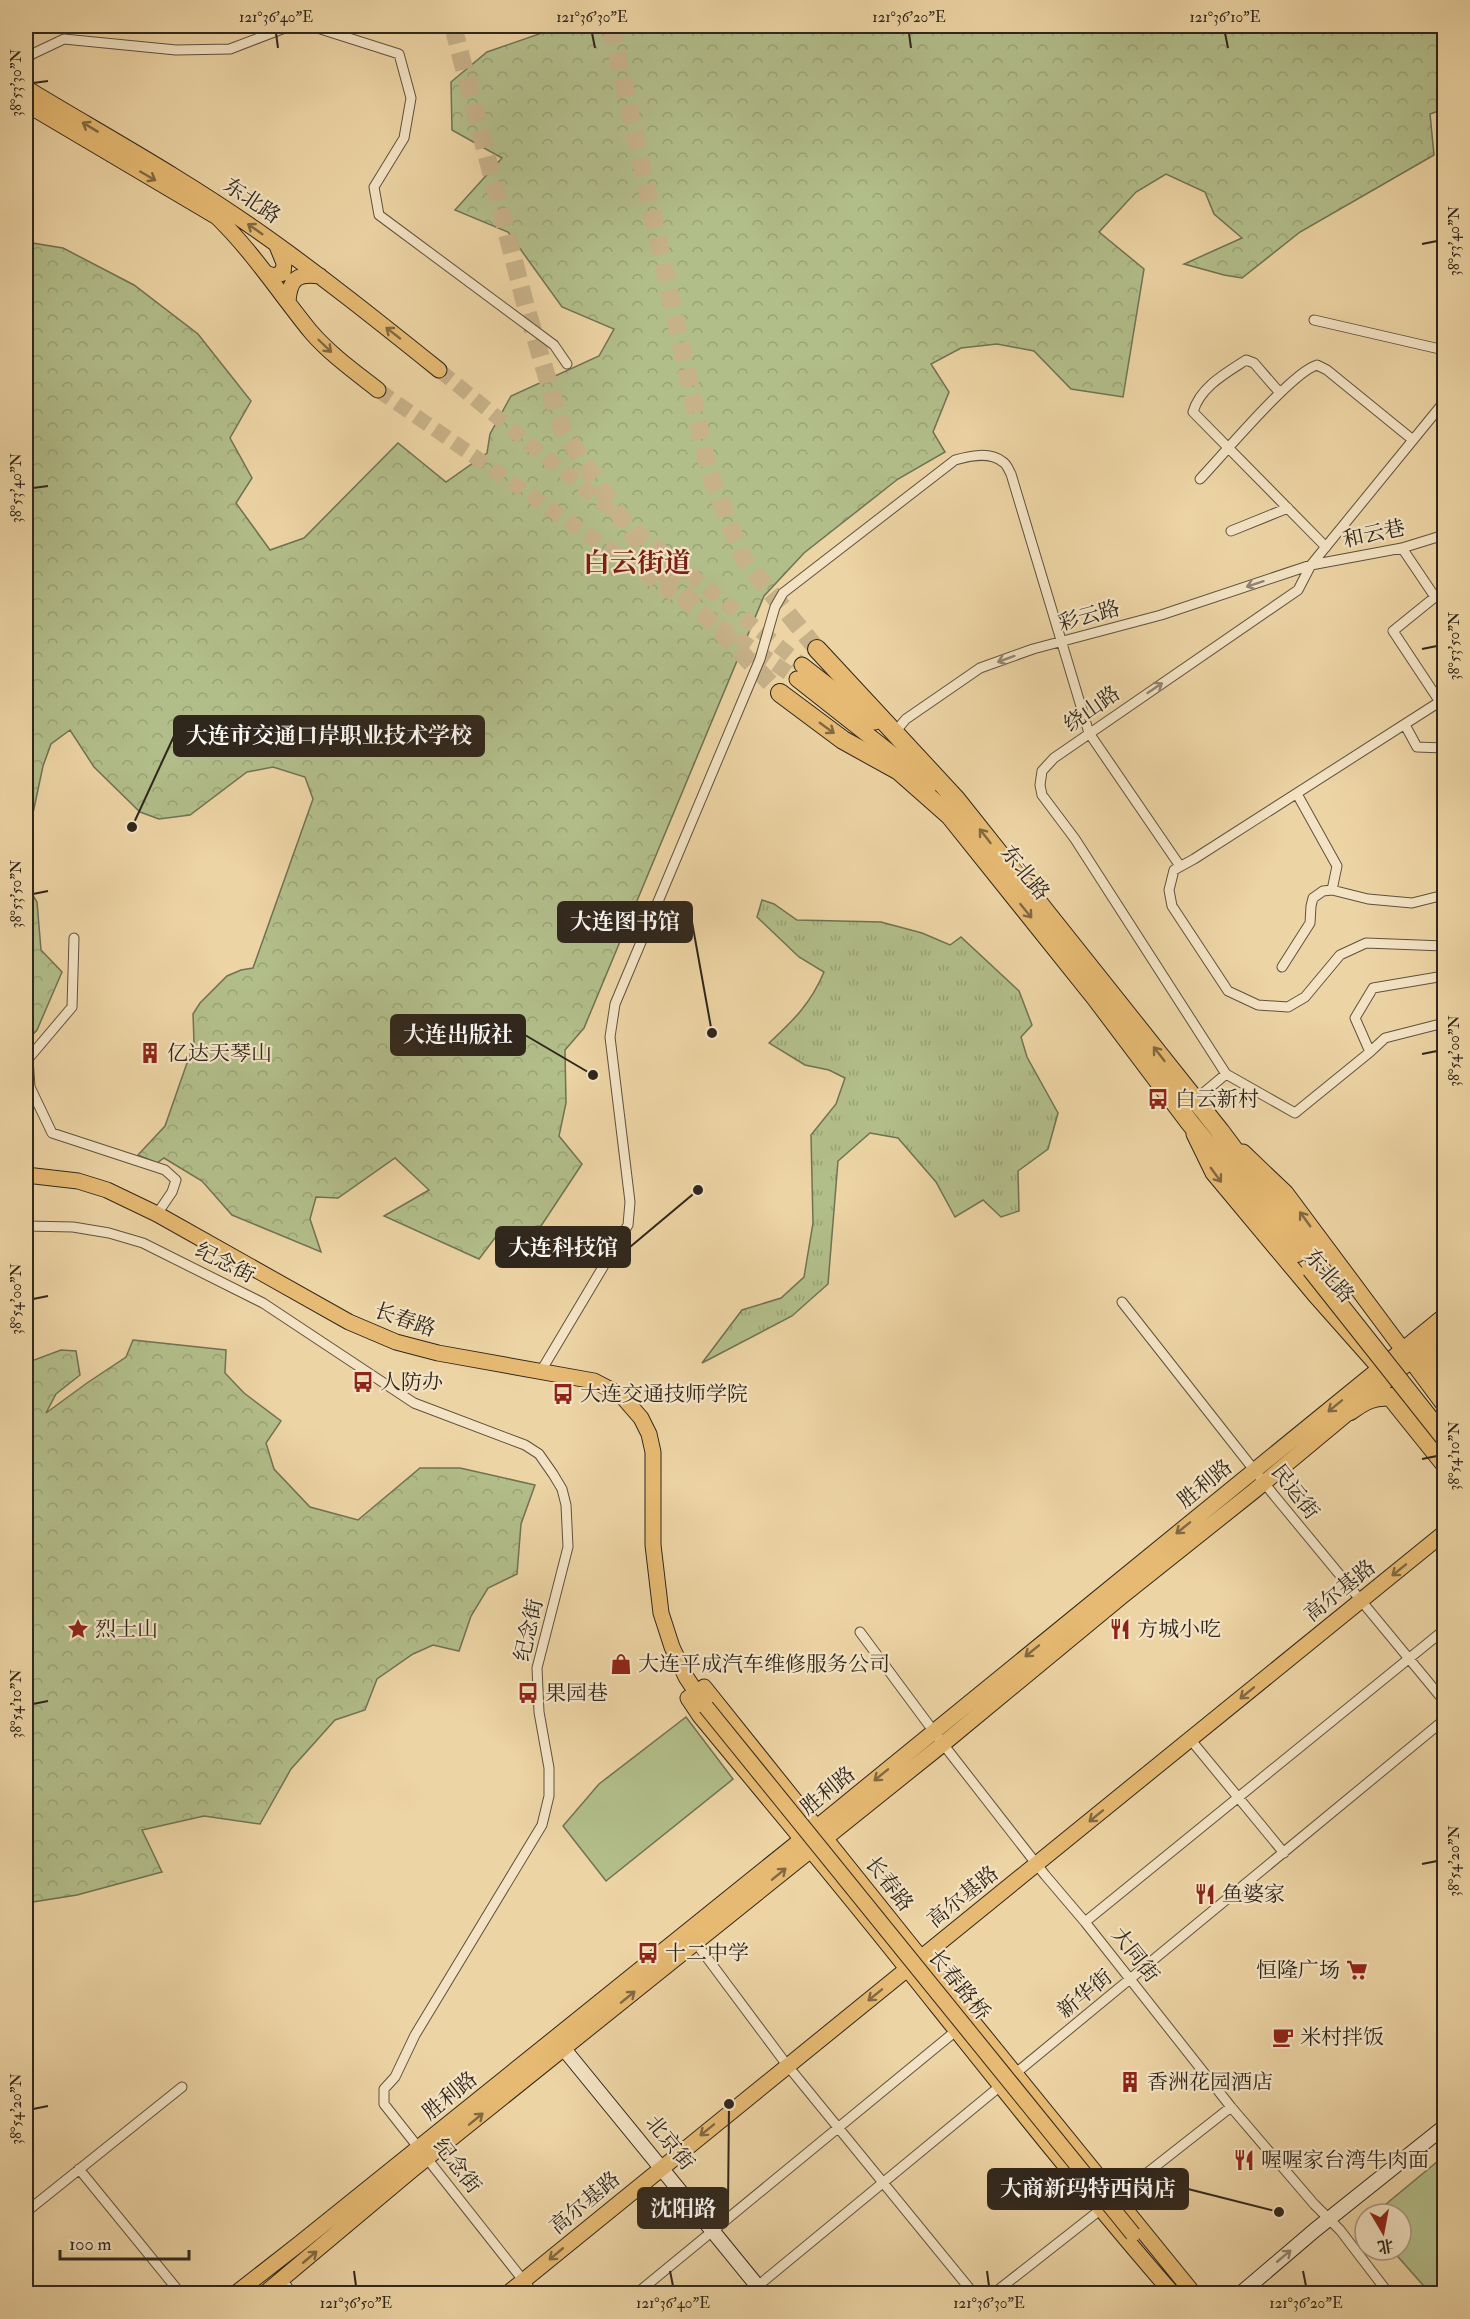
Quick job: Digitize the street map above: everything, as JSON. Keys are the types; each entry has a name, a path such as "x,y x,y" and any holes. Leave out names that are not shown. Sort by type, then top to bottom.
{"highway":[{"name":"东北路","path":"817,649 956,799 1220,1131 1314,1265 1444,1437"},
{"path":"780,693 843,740 899,771 950,816"},
{"name":"东北路","path":"950,816 1095,997 1190,1123 1314,1265 1444,1421"},
{"path":"1439,1337 1429,1351 1427,1362 1439,1386"},
{"path":"1350,1411 1366,1400 1379,1395 1391,1396 1444,1463"}],"main road":[{"name":"东北路","path":"26,88 206,196 320,276 439,370"},
{"name":"东北路","path":"26,104 217,217 242,242 313,334 341,361 378,390"},
{"path":"266,273 273,276 283,273 284,263 277,246"},
{"path":"288,301 288,290 299,276 308,274 320,276"},
{"name":"东北路","path":"920,762 857,706 799,672 911,768 950,816"},
{"name":"东北路","path":"1190,1123 1213,1173 1314,1294 1385,1374 1444,1450"},
{"name":"东北路","path":"1220,1131 1286,1193 1444,1406"},
{"name":"长春路","path":"26,1175 78,1181 107,1190 157,1214 322,1307 396,1342 438,1353 594,1382 610,1388 631,1404 649,1434 653,1452 655,1565 661,1613 672,1647 686,1677 706,1707"},
{"name":"胜利路","path":"264,2294 424,2152 939,1738 1385,1374 1444,1316"},
{"name":"胜利路","path":"1406,1355 1439,1337"},
{"name":"胜利路","path":"1260,1476 1350,1411 1385,1374"},
{"name":"高尔基路","path":"507,2294 1444,1533"},
{"name":"长春路","path":"655,1565 661,1577 673,1629 689,1667 921,1958 1194,2294"},
{"name":"长春路","path":"655,1565 651,1588 659,1637 674,1675 700,1716 1173,2294"},
{"name":"长春路桥","path":"706,1707 1134,2234"},
{"name":"胜利路","path":"235,2294 564,2049 696,1943 806,1844"},
{"path":"1134,2234 1170,2264"},
{"path":"1134,2234 1157,2275"}],"street":[{"path":"26,57 64,39 176,50 230,49 290,26"},
{"path":"311,26 399,54 411,98 404,138 374,187 380,215 554,345 567,364"},
{"path":"1314,320 1444,350"},
{"path":"1280,393 1254,363 1246,360 1213,382 1196,403 1193,412 1326,547"},
{"path":"1200,479 1280,393 1309,367 1317,365 1327,370 1413,440"},
{"name":"绕山路","path":"1226,1074 1075,839 1042,795 1040,785 1042,771 1054,758 1089,733 1298,590 1311,565 1444,402"},
{"path":"541,1371 628,1225 630,1202 610,1037 615,1004 760,659 775,607 783,593 955,460 973,455 989,456 1004,462 1011,474 1089,733 1180,866"},
{"path":"1231,531 1288,508"},
{"name":"和云巷","path":"1311,565 1402,548 1444,535"},
{"path":"1402,548 1435,597 1393,631 1442,700 1174,870 1169,890 1172,906 1228,991 1258,1005 1288,1007 1305,997 1340,956 1366,943 1444,946"},
{"name":"彩云路","path":"894,733 906,719 980,668 1033,649 1161,615 1311,565"},
{"path":"1405,725 1417,747 1444,748"},
{"path":"1297,794 1337,866 1332,890"},
{"path":"1282,967 1310,923 1313,898 1323,891 1332,890 1368,899 1412,903 1444,895"},
{"path":"74,938 72,1007 28,1059 30,1087 52,1133 165,1170 176,1180 172,1191 157,1214"},
{"path":"1370,1052 1355,1018 1373,988 1444,976"},
{"path":"1195,1100 1226,1074 1295,1113 1385,1038 1444,1023"},
{"name":"纪念街","path":"26,1226 73,1227 109,1233 143,1243 195,1267 263,1303 414,1403 525,1445 539,1454 562,1489 566,1506 568,1547 537,1668 539,1712 549,1768 549,1796 542,1825 415,2035 395,2076 384,2089 384,2104 534,2294"},
{"name":"民运街","path":"1122,1302 1260,1476 1444,1701"},
{"path":"1085,1922 1444,1630"},
{"name":"大同街","path":"860,1632 1037,1864 1231,2107 1340,2230 1389,2294"},
{"name":"新华街","path":"757,2291 885,2182 1444,1720"},
{"path":"1191,1739 1284,1853"},
{"path":"696,1943 787,2065 885,2182 974,2294"},
{"path":"636,2294 957,2030"},
{"name":"北京街","path":"564,2049 714,2231 757,2291"},
{"path":"26,2212 182,2087"},
{"path":"993,2294 1231,2107"},
{"path":"1240,2294 1444,2127"},
{"path":"79,2169 181,2294"},
{"path":"282,2280 293,2294"}],"green space":[{"path":"562,26 1444,26 1444,109 1430,114 1434,155 1300,232 1242,278 1184,264 1242,238 1214,214 1205,192 1166,174 1136,192 1099,232 1144,269 1123,397 1071,389 1034,351 997,344 961,348 931,364 949,392 933,432 945,452 898,479 804,553 764,596 584,1028 565,1050 566,1103 559,1136 582,1164 541,1226 501,1230 479,1259 384,1216 429,1190 395,1158 338,1198 316,1197 310,1219 321,1252 232,1215 202,1181 164,1158 157,1163 138,1155 165,1126 194,1043 193,1014 200,1003 227,976 253,968 313,799 305,777 273,767 247,772 190,815 159,819 140,812 94,767 70,730 51,744 43,766 26,846 26,242 63,248 134,285 198,334 251,401 230,438 252,478 236,503 270,550 304,538 398,443 446,482 487,453 490,434 511,396 599,356 614,329 562,307 508,232 455,210 502,158 452,130 451,82 487,52"},
{"path":"26,884 37,902 41,950 62,972 37,1030 26,1042"},
{"path":"762,900 774,904 797,920 881,922 922,933 950,945 961,937 1019,991 1032,1025 1021,1037 1027,1057 1058,1113 1048,1149 1018,1171 1019,1211 1001,1217 983,1200 955,1217 936,1182 898,1138 870,1133 838,1161 828,1284 792,1316 702,1363 742,1310 781,1298 804,1277 813,1223 811,1135 836,1104 845,1078 829,1070 805,1065 769,1043 801,1011 824,972 799,957 757,917"},
{"path":"133,1340 226,1350 225,1373 244,1393 281,1421 266,1443 274,1469 310,1507 358,1520 420,1468 460,1468 535,1485 521,1524 517,1574 488,1588 471,1616 459,1651 433,1645 413,1654 377,1679 365,1710 335,1720 291,1769 260,1824 204,1816 142,1830 162,1872 77,1895 26,1903 26,1359 29,1362 61,1350 76,1351 80,1375 56,1394 46,1413 126,1357"},
{"path":"686,1717 733,1779 606,1881 563,1826 599,1784"},
{"path":"1444,2156 1444,2283 1430,2293 1403,2262 1413,2262 1413,2202 1388,2202"}],"tunnel":[{"path":"453,26 526,307 563,431 647,556 780,693"},
{"path":"611,26 709,472 744,560 817,649"},
{"path":"439,370 802,665"},
{"path":"378,390 797,679"}],"place":[{"name":"大连市交通口岸职业技术学校","path":"132,827"},
{"name":"大连图书馆","path":"712,1033"},
{"name":"亿达天琴山","path":"150,1053"},
{"name":"大连出版社","path":"593,1075"},
{"name":"白云新村","path":"1158,1099"},
{"name":"大连科技馆","path":"698,1190"},
{"name":"人防办","path":"363,1382"},
{"name":"大连交通技师学院","path":"563,1394"},
{"name":"烈士山","path":"78,1629"},
{"name":"方城小吃","path":"1120,1629"},
{"name":"大连平成汽车维修服务公司","path":"621,1664"},
{"name":"果园巷","path":"528,1693"},
{"name":"鱼婆家","path":"1205,1894"},
{"name":"十二中学","path":"648,1953"},
{"name":"恒隆广场","path":"1357,1970"},
{"name":"米村拌饭","path":"1283,2037"},
{"name":"香洲花园酒店","path":"1130,2082"},
{"name":"沈阳路","path":"729,2104"},
{"name":"喔喔家台湾牛肉面","path":"1244,2160"},
{"name":"大商新玛特西岗店","path":"1279,2212"}],"district":[{"name":"白云街道","path":"637,563"}]}
